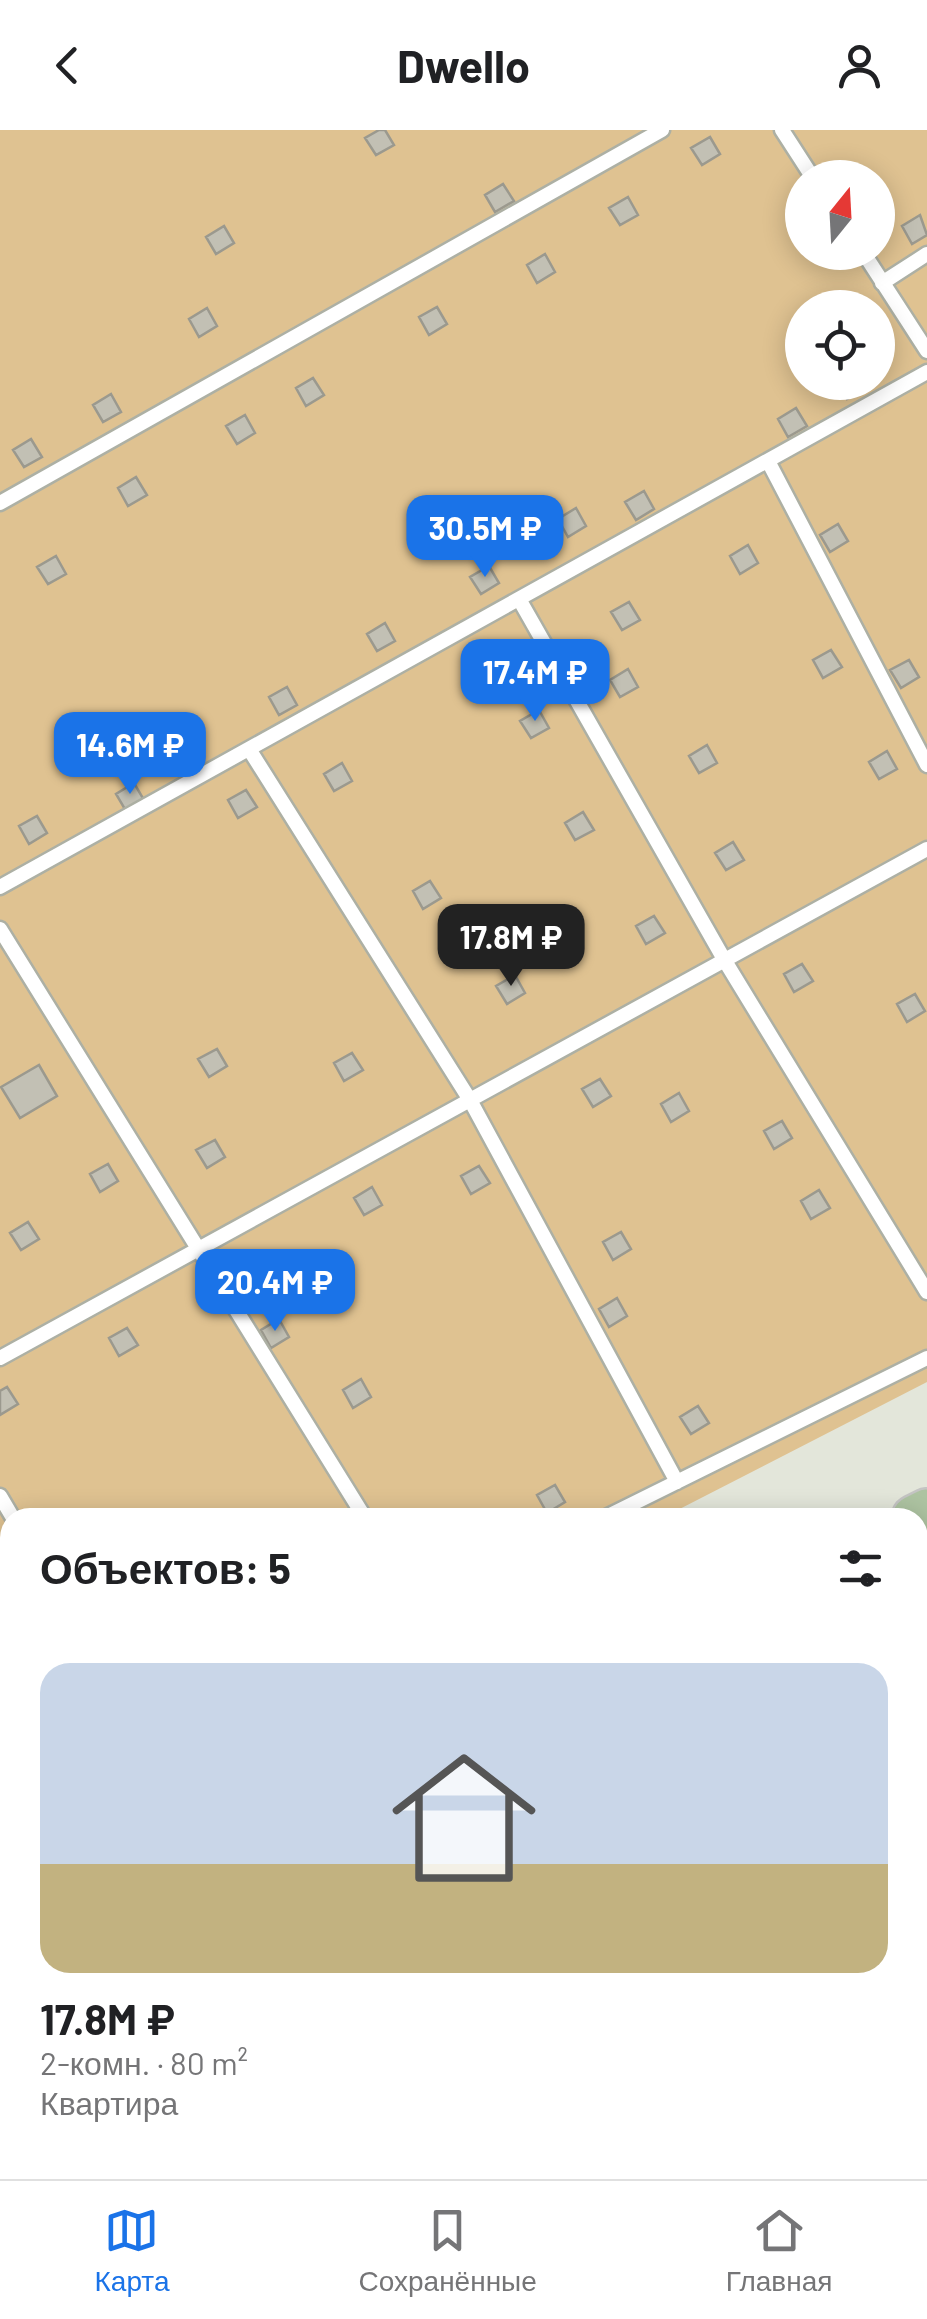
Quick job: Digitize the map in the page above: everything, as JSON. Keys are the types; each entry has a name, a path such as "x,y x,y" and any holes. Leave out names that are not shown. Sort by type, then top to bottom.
{"lane":[{"path":"0,503 662,130"},
{"path":"782,130 802,160"},
{"path":"882,283 927,254"},
{"path":"874,270 927,351"},
{"path":"0,886 927,372"},
{"path":"768,461 927,765"},
{"path":"520,598 724,961 927,1292"},
{"path":"249,749 470,1100 677,1482"},
{"path":"0,1358 927,850"},
{"path":"0,929 359,1508"},
{"path":"624,1508 927,1358"}],"shaded area":[{"path":"0,130 927,130 927,1382 682,1508 0,1508"}],"building":[{"path":"385,130 394,145 376,155 365,138"},
{"path":"710,137 720,154 702,165 691,148"},
{"path":"503,184 514,201 495,212 485,195"},
{"path":"628,197 638,215 620,225 609,208"},
{"path":"920,215 927,235 912,244 902,226"},
{"path":"224,226 234,243 216,254 206,237"},
{"path":"545,254 555,272 537,283 527,265"},
{"path":"437,307 447,324 429,335 419,317"},
{"path":"207,308 217,326 199,337 189,319"},
{"path":"313,378 324,395 306,406 296,388"},
{"path":"111,394 121,412 103,422 93,405"},
{"path":"796,408 807,426 788,437 778,419"},
{"path":"245,415 255,433 237,444 226,426"},
{"path":"31,439 42,457 24,467 13,450"},
{"path":"136,477 147,495 128,506 118,488"},
{"path":"644,491 654,509 636,520 625,502"},
{"path":"576,508 586,526 568,537 558,519"},
{"path":"838,524 848,541 830,552 820,535"},
{"path":"748,545 758,563 740,574 730,556"},
{"path":"56,556 66,574 48,584 37,567"},
{"path":"489,566 499,583 481,594 470,577"},
{"path":"629,602 640,620 622,630 611,612"},
{"path":"385,623 395,641 377,651 367,634"},
{"path":"831,650 842,667 823,678 813,660"},
{"path":"909,660 919,677 901,688 890,670"},
{"path":"628,669 638,687 620,697 610,680"},
{"path":"287,687 297,705 279,715 269,697"},
{"path":"539,710 549,728 531,738 520,721"},
{"path":"707,745 717,763 699,773 689,756"},
{"path":"174,747 185,764 167,775 156,757"},
{"path":"887,751 897,769 879,779 869,762"},
{"path":"342,763 352,781 334,791 324,774"},
{"path":"134,783 144,800 126,811 116,794"},
{"path":"246,790 257,807 238,818 228,800"},
{"path":"583,812 594,830 575,840 565,823"},
{"path":"37,816 47,833 29,844 19,826"},
{"path":"733,842 744,860 726,870 715,853"},
{"path":"430,881 441,898 423,909 413,891"},
{"path":"654,916 665,933 646,944 636,926"},
{"path":"802,964 813,981 794,992 784,974"},
{"path":"515,975 525,993 507,1004 496,986"},
{"path":"915,994 925,1011 907,1022 897,1004"},
{"path":"217,1049 227,1066 209,1077 198,1059"},
{"path":"352,1053 363,1070 344,1081 334,1063"},
{"path":"39,1065 57,1096 20,1118 1,1087"},
{"path":"600,1079 611,1096 593,1107 582,1089"},
{"path":"679,1093 689,1111 671,1122 661,1104"},
{"path":"782,1121 792,1138 774,1149 764,1131"},
{"path":"215,1140 225,1157 207,1168 196,1150"},
{"path":"108,1164 118,1181 100,1192 90,1174"},
{"path":"479,1166 490,1183 471,1194 461,1176"},
{"path":"372,1187 382,1205 364,1215 354,1198"},
{"path":"819,1190 830,1208 811,1219 801,1201"},
{"path":"28,1222 39,1239 21,1250 10,1233"},
{"path":"621,1232 631,1249 613,1260 603,1242"},
{"path":"283,1269 293,1287 275,1298 265,1280"},
{"path":"617,1298 627,1316 609,1327 599,1309"},
{"path":"279,1319 289,1337 271,1348 261,1330"},
{"path":"127,1328 138,1345 119,1356 109,1338"},
{"path":"361,1379 371,1397 353,1408 343,1390"},
{"path":"7,1387 18,1404 0,1415 0,1391"},
{"path":"698,1406 709,1423 691,1434 680,1417"},
{"path":"555,1485 565,1502 555,1508 544,1508 537,1495"}]}
